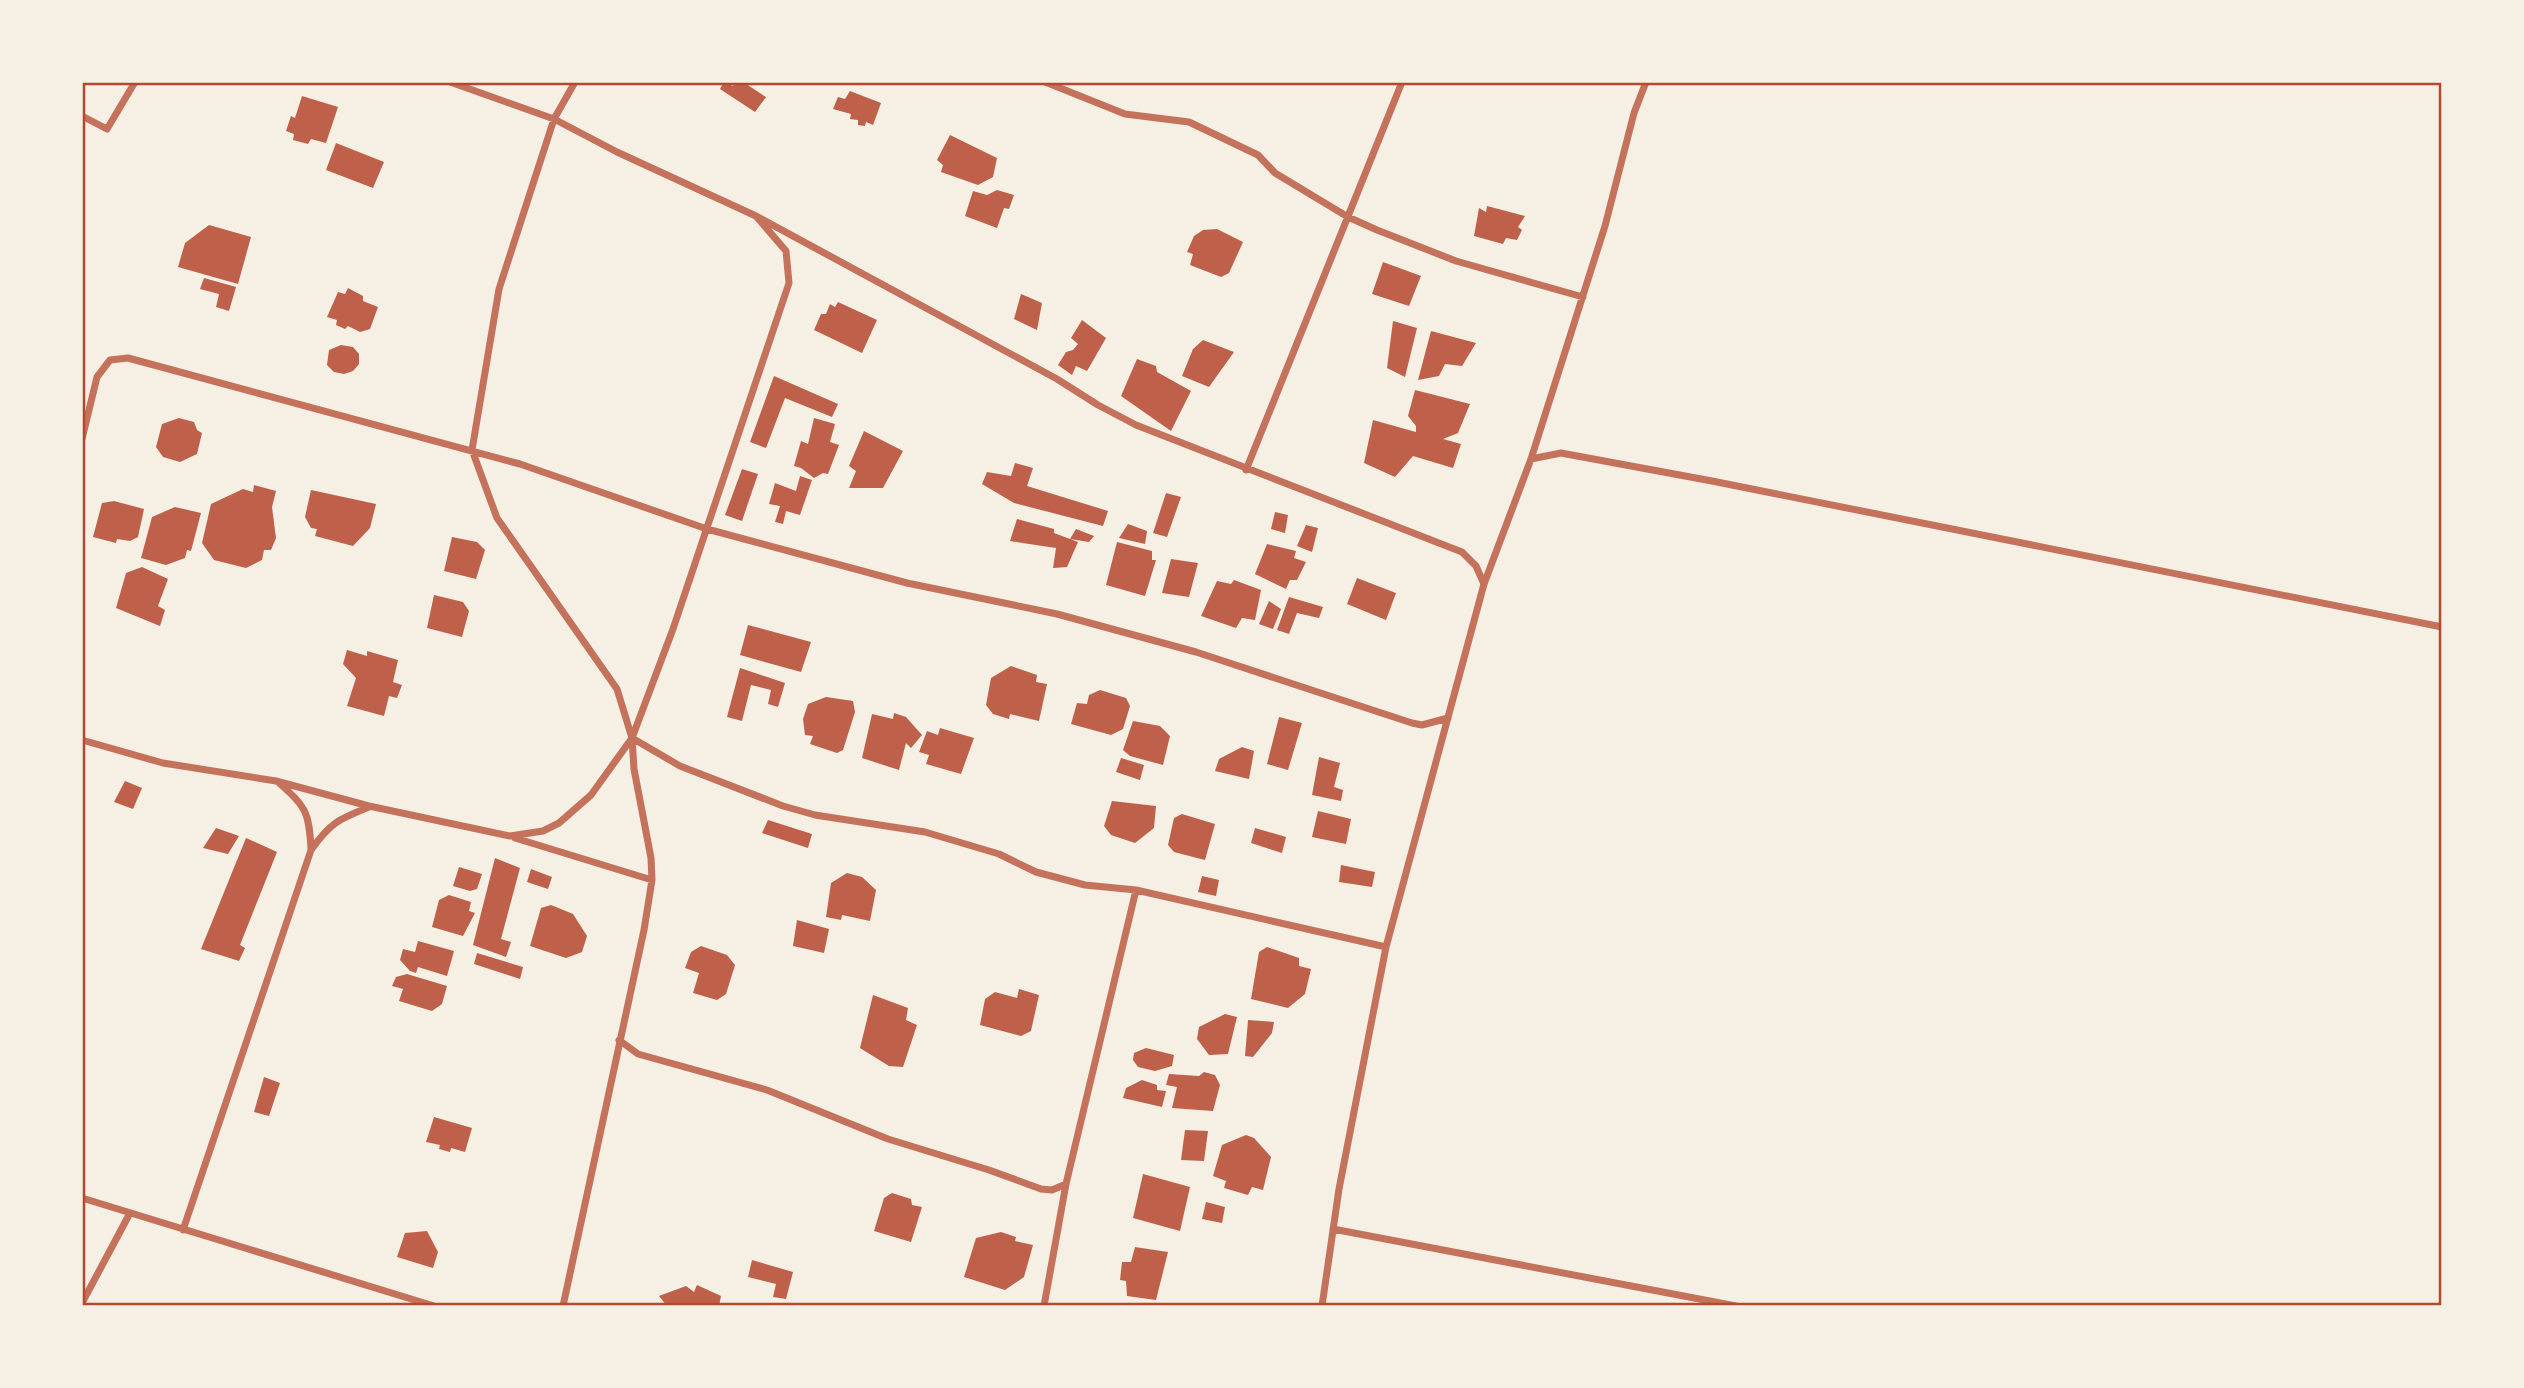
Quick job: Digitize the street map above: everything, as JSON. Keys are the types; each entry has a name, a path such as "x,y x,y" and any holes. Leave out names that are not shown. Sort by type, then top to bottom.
{"street":[{"path":"82,116 107,129 135,82"},
{"path":"450,82 554,119 617,152 756,216 1057,379 1136,425 1462,552 1476,566 1484,584"},
{"path":"563,1306 644,930 652,880 648,839 634,769 632,738 617,689 497,517 472,450 499,289 554,119 575,82"},
{"path":"1045,82 1125,114 1189,122 1258,155 1275,173 1348,217 1456,261 1583,297"},
{"path":"1246,470 1402,82"},
{"path":"1322,1306 1333,1229 1386,947 1484,584 1531,459 1605,226 1634,113 1646,82"},
{"path":"510,836 543,831 559,823 592,795 632,738 707,529 789,283 786,251 756,216"},
{"path":"82,439 97,376 110,360 118,357 141,361 520,464 707,529 907,583 1056,614 1196,652 1412,723 1422,725 1448,718"},
{"path":"1531,459 1562,453 1698,478 2442,627"},
{"path":"632,738 680,766 815,816 925,832 999,854 1048,876 1085,885 1136,890 1386,947"},
{"path":"82,740 163,763 276,781 369,806 510,836 652,880"},
{"path":"276,781 306,812 311,850"},
{"path":"183,1230 311,850 325,831 338,820 369,806"},
{"path":"1044,1306 1066,1184 1136,890"},
{"path":"619,1040 638,1054 767,1090 888,1139 1041,1189 1052,1190 1066,1184"},
{"path":"82,1198 434,1306"},
{"path":"82,1303 130,1213"},
{"path":"1333,1229 1736,1306"}],"building":[{"path":"724,82 733,86 735,82 743,82 766,97 755,112 720,89"},
{"path":"850,91 881,103 873,125 866,122 865,126 858,125 858,120 850,119 851,114 833,109 838,97 845,99"},
{"path":"302,96 338,107 326,143 311,139 308,144 293,140 294,134 286,131 291,116 295,118"},
{"path":"950,135 997,158 993,177 978,185 941,172 943,165 937,160"},
{"path":"336,143 384,162 373,188 326,170"},
{"path":"997,190 1014,195 1009,209 1004,208 997,228 965,216 973,191 987,195"},
{"path":"1487,206 1525,216 1518,227 1522,230 1517,240 1506,238 1503,244 1474,236 1479,208 1486,212"},
{"path":"209,225 251,237 238,284 178,267 185,243"},
{"path":"1217,229 1243,242 1229,273 1221,277 1190,265 1193,254 1187,252 1194,236 1203,230"},
{"path":"1383,262 1421,276 1409,306 1372,294"},
{"path":"204,278 236,287 229,311 216,307 219,294 200,289"},
{"path":"348,288 363,296 363,301 378,307 370,329 360,332 348,326 345,329 336,325 337,320 327,317 338,292 345,294"},
{"path":"1021,294 1042,303 1037,330 1014,319"},
{"path":"838,302 877,320 862,353 814,330 821,314 826,314 830,304 835,307"},
{"path":"1082,320 1106,338 1087,371 1076,366 1072,375 1058,365 1066,352 1073,350 1078,344 1071,338"},
{"path":"1393,321 1417,328 1405,377 1387,368"},
{"path":"1431,331 1476,343 1462,366 1445,364 1439,376 1418,380"},
{"path":"1203,340 1234,352 1209,387 1182,376 1193,349"},
{"path":"341,345 353,347 359,354 359,364 353,371 344,374 334,372 327,365 329,350"},
{"path":"1137,359 1156,366 1157,372 1191,391 1171,431 1121,396"},
{"path":"774,376 838,404 832,417 785,398 766,448 750,442"},
{"path":"1415,390 1470,404 1458,433 1443,439 1461,444 1453,468 1413,456 1395,477 1364,463 1373,420 1416,432 1416,426 1408,416"},
{"path":"179,418 194,422 197,430 202,433 197,454 180,462 163,457 156,447 162,424"},
{"path":"814,418 835,424 830,442 839,445 828,474 823,473 814,478 794,466 801,441 808,444"},
{"path":"864,431 903,451 883,488 849,488 856,471 849,466"},
{"path":"1015,463 1033,468 1027,486 1108,511 1103,526 1014,503 982,484 987,472 1011,476"},
{"path":"742,469 758,474 742,521 725,515"},
{"path":"800,476 812,480 800,515 786,511 783,524 775,522 780,506 769,504 775,483 796,491"},
{"path":"254,485 276,491 272,507 276,538 271,550 264,550 262,560 246,568 214,560 202,543 211,504 243,489 253,492"},
{"path":"311,490 376,504 370,528 353,546 315,536 317,529 311,528 305,517"},
{"path":"1166,493 1181,497 1167,537 1153,533"},
{"path":"114,501 144,509 138,537 130,541 117,539 116,543 93,537 102,503"},
{"path":"175,507 201,513 191,551 187,550 185,558 166,565 141,558 152,517"},
{"path":"1275,512 1288,515 1285,533 1271,529"},
{"path":"1017,519 1054,529 1054,533 1078,542 1067,567 1053,568 1056,548 1010,541"},
{"path":"1128,524 1147,531 1145,544 1119,538"},
{"path":"1306,525 1318,528 1312,552 1297,546"},
{"path":"1076,529 1094,536 1089,542 1070,539"},
{"path":"452,537 477,542 485,550 476,579 444,571"},
{"path":"1117,542 1152,551 1152,560 1156,560 1145,596 1106,585"},
{"path":"1267,544 1296,551 1294,558 1306,562 1297,580 1290,580 1286,589 1255,574"},
{"path":"1171,559 1198,563 1189,597 1162,593"},
{"path":"142,567 168,579 158,606 165,610 160,626 116,608 126,573"},
{"path":"1357,578 1396,593 1386,620 1347,604"},
{"path":"1234,580 1261,590 1255,620 1242,618 1236,628 1201,616 1217,581 1231,584"},
{"path":"434,595 463,602 469,611 462,637 427,628"},
{"path":"1289,597 1323,607 1319,618 1297,613 1289,634 1277,630"},
{"path":"1269,601 1281,609 1273,629 1259,624"},
{"path":"748,625 811,642 801,672 740,655"},
{"path":"347,650 367,656 367,651 398,660 393,682 402,685 397,698 389,696 384,716 347,706 356,678 343,664"},
{"path":"1011,666 1037,675 1036,682 1047,684 1039,721 1010,714 1009,719 993,714 986,705 991,678"},
{"path":"740,668 785,683 778,707 768,704 771,690 751,685 742,721 727,717"},
{"path":"1100,690 1126,698 1130,706 1123,729 1111,735 1071,724 1077,703 1087,704 1089,695"},
{"path":"826,697 853,701 855,712 843,750 837,753 810,744 813,736 805,735 803,719 808,704"},
{"path":"894,713 906,717 922,735 911,748 906,743 899,770 862,758 872,714 893,719"},
{"path":"1279,717 1302,723 1288,770 1267,764"},
{"path":"1133,721 1160,726 1170,736 1163,765 1130,756 1123,750"},
{"path":"940,728 974,738 961,774 926,764 929,755 919,752 927,731 938,735"},
{"path":"1242,747 1254,751 1249,779 1215,771 1219,759"},
{"path":"1319,757 1340,763 1334,787 1343,790 1341,801 1312,795"},
{"path":"1121,758 1144,765 1140,780 1116,772"},
{"path":"125,781 142,788 133,809 114,802"},
{"path":"1112,801 1156,806 1154,828 1135,843 1111,835 1104,826"},
{"path":"1318,811 1351,819 1346,844 1312,837"},
{"path":"1182,814 1215,824 1205,860 1174,852 1168,845 1174,818"},
{"path":"768,820 812,834 808,848 762,833"},
{"path":"216,828 239,836 228,854 203,848"},
{"path":"1255,828 1286,837 1282,853 1251,843"},
{"path":"246,838 277,852 240,945 245,948 239,961 201,949"},
{"path":"495,858 520,868 501,939 511,942 506,957 473,945"},
{"path":"1341,865 1375,872 1372,887 1339,882"},
{"path":"459,867 482,874 477,889 470,891 453,886"},
{"path":"531,869 552,877 548,889 527,882"},
{"path":"847,873 862,877 876,890 870,921 842,915 841,920 826,917 831,883"},
{"path":"1202,876 1219,880 1216,896 1198,892"},
{"path":"449,895 471,902 469,911 475,913 463,936 432,927 439,900"},
{"path":"551,905 573,914 587,936 582,952 566,958 530,946 541,908"},
{"path":"797,920 829,929 824,953 793,946"},
{"path":"418,941 454,951 447,976 418,967 416,973 410,971 400,960 403,949 415,952"},
{"path":"701,946 727,955 735,965 726,994 717,1000 693,993 699,973 685,968 691,952"},
{"path":"1267,947 1299,958 1299,966 1311,969 1305,994 1288,1008 1251,999 1259,952"},
{"path":"477,953 523,967 520,979 474,964"},
{"path":"407,974 447,986 442,1004 432,1011 399,1001 403,989 392,986 396,977"},
{"path":"1019,989 1039,995 1031,1031 1021,1036 980,1025 985,999 995,992 1017,998"},
{"path":"873,995 908,1008 906,1020 917,1025 903,1067 889,1066 860,1048"},
{"path":"1225,1014 1237,1017 1228,1054 1209,1055 1197,1039 1199,1027"},
{"path":"1248,1020 1274,1022 1272,1033 1253,1057 1245,1056"},
{"path":"1146,1048 1174,1055 1172,1066 1155,1071 1138,1067 1133,1060 1134,1053"},
{"path":"1204,1072 1215,1075 1220,1085 1213,1111 1172,1108 1177,1087 1166,1085 1169,1074 1199,1076"},
{"path":"264,1077 280,1083 269,1116 254,1112"},
{"path":"1142,1080 1157,1085 1157,1090 1166,1091 1162,1107 1123,1098 1126,1088"},
{"path":"434,1117 472,1128 465,1152 451,1148 450,1152 439,1149 440,1145 426,1142"},
{"path":"1185,1130 1208,1131 1204,1161 1181,1160"},
{"path":"1246,1135 1254,1138 1271,1157 1263,1190 1252,1187 1248,1195 1224,1188 1226,1181 1213,1176 1222,1145"},
{"path":"1143,1174 1190,1187 1180,1231 1133,1218"},
{"path":"892,1193 911,1199 912,1205 922,1207 911,1242 874,1231 884,1198"},
{"path":"1206,1202 1225,1207 1222,1223 1202,1219"},
{"path":"427,1231 438,1252 433,1268 397,1257 405,1233"},
{"path":"1001,1232 1016,1237 1015,1241 1033,1245 1024,1277 1005,1290 964,1277 976,1238"},
{"path":"1135,1247 1168,1252 1156,1300 1127,1296 1126,1281 1120,1280 1122,1262 1131,1262"},
{"path":"752,1260 793,1272 786,1299 773,1297 776,1284 748,1277"},
{"path":"697,1285 721,1296 719,1306 667,1306 659,1296 686,1286 694,1292"}]}
